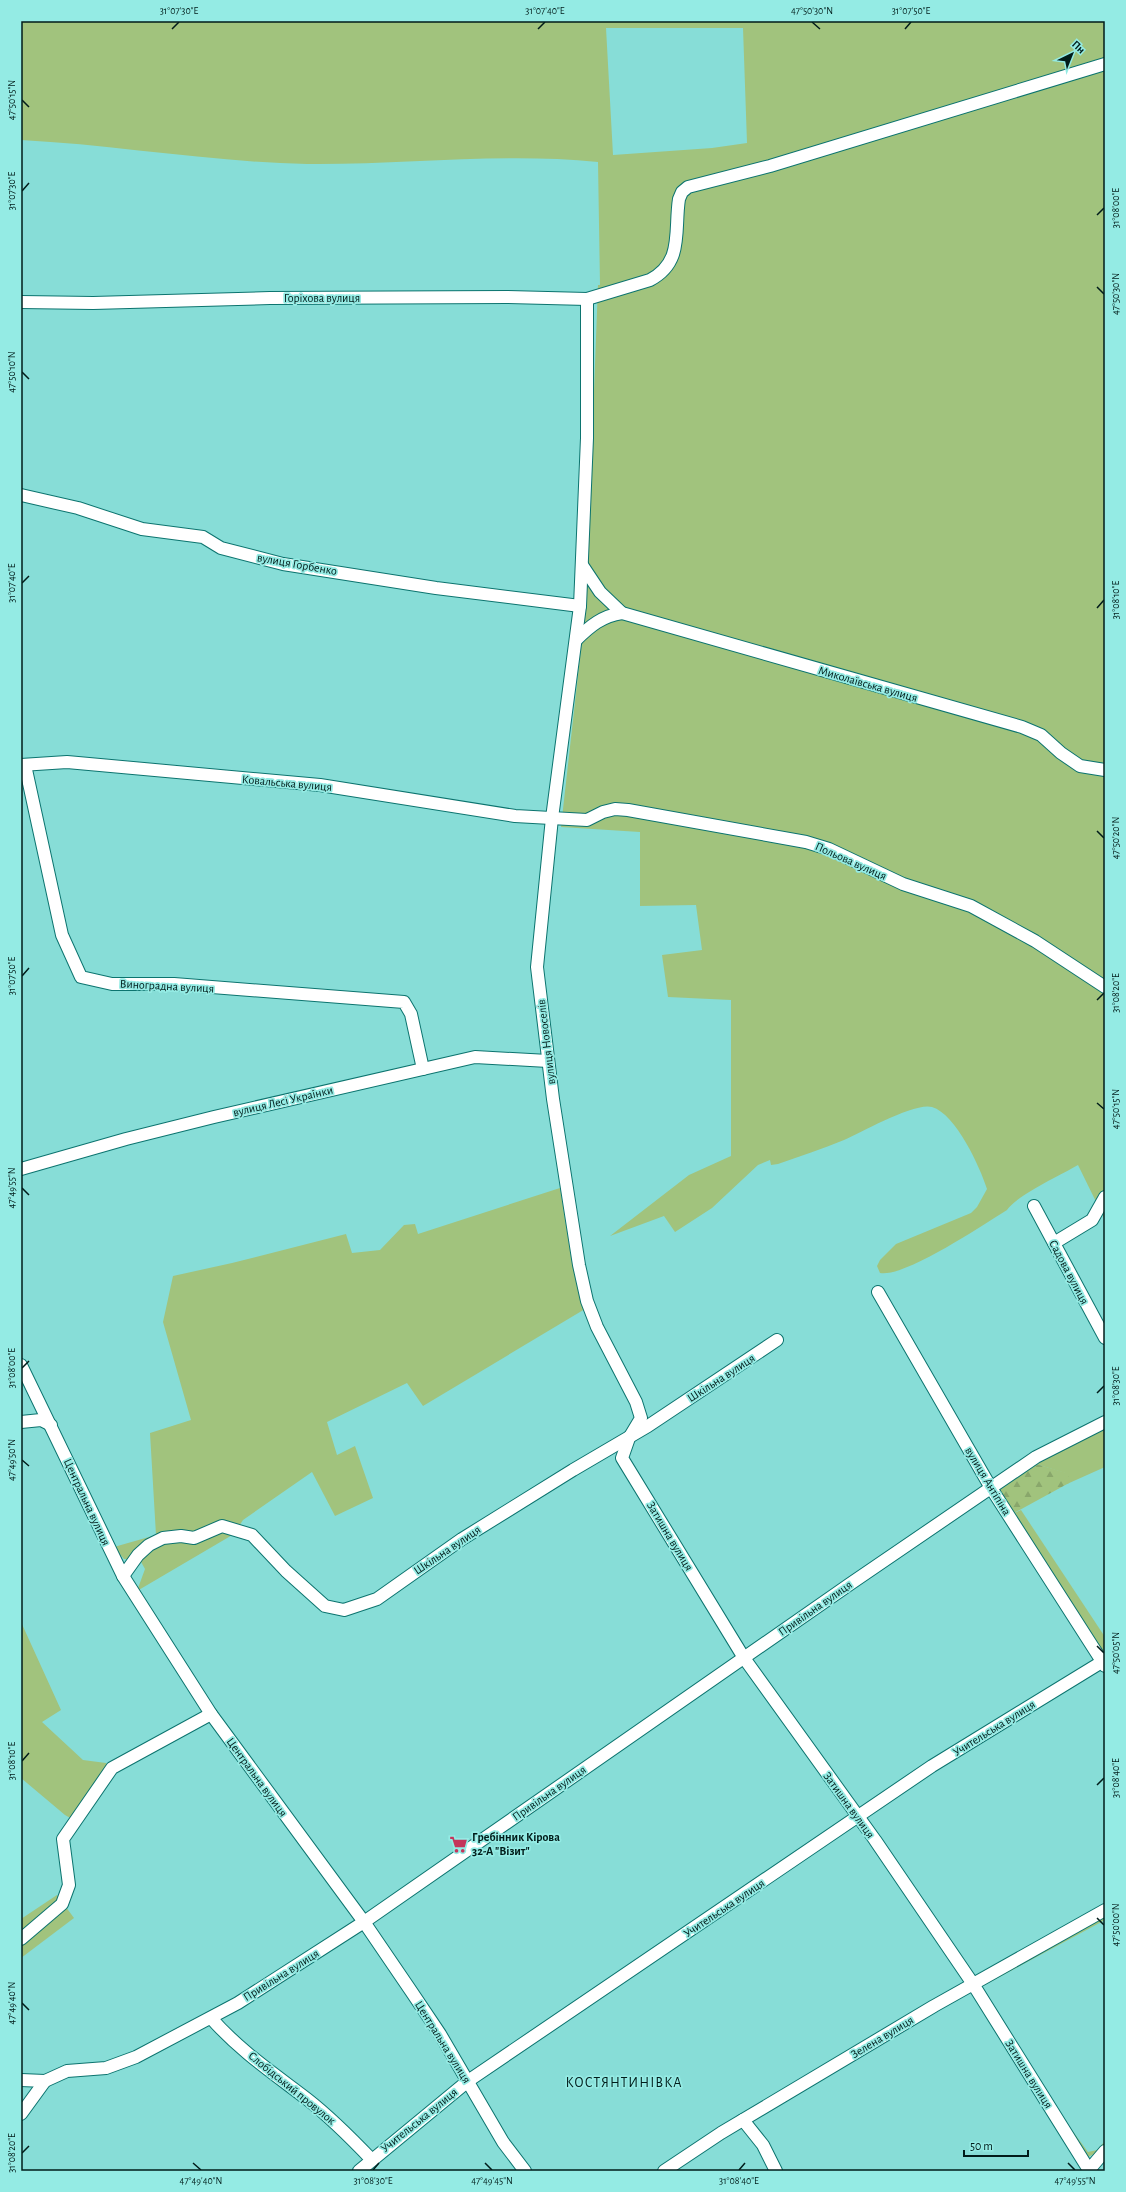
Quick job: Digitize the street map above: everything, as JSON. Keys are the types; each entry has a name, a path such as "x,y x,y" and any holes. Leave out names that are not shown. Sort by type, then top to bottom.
{"street":[{"name":"Горіхова вулиця","path":"21,302 93,303 270,298 507,297 587,299 621,289 659,275 671,263 676,245 679,199 682,192 688,187 770,166 1105,64"},
{"name":"вулиця Новоселів","path":"587,299 586,438 580,606 552,818 537,967 548,1061 579,1265 587,1301 597,1327 636,1402 641,1418 629,1438"},
{"name":"вулиця Горбенко","path":"21,495 78,508 142,529 203,537 221,548 283,564 436,588 580,606"},
{"name":"Миколаївська вулиця","path":"582,565 600,592 622,613 1022,727 1041,735 1061,753 1080,766 1105,770"},
{"path":"576,640 589,627 599,620 622,613"},
{"name":"Ковальська вулиця","path":"23,765 67,762 320,785 515,816 552,818"},
{"name":"Виноградна вулиця","path":"23,765 62,935 81,977 112,984 174,984 404,1002 411,1014 423,1069"},
{"name":"Польова вулиця","path":"552,818 588,820 603,812 628,810 806,842 828,849 903,884 971,906 1035,940 1105,987"},
{"name":"вулиця Лесі Українки","path":"21,1169 214,1117 475,1057 548,1061"},
{"path":"1054,1243 1092,1220 1105,1197"},
{"name":"Садова вулиця","path":"1034,1206 1105,1338"},
{"name":"вулиця Антіпіна","path":"878,1292 991,1488 1104,1663"},
{"name":"Шкільна вулиця","path":"123,1576 138,1555 149,1545 163,1538 180,1536 194,1538 222,1526 252,1535 286,1571 325,1606 344,1610 377,1599 462,1539 572,1470 629,1438 777,1340"},
{"name":"Центральна вулиця","path":"21,1365 123,1576 211,1714 364,1922 440,2034 503,2142 525,2171"},
{"path":"21,1422 41,1420 51,1425"},
{"name":"Привільна вулиця","path":"21,2080 45,2081 67,2071 106,2068 136,2056 211,2018 364,1922 1036,1457 1105,1422"},
{"name":"Затишна вулиця","path":"629,1438 622,1458 744,1658 874,1840 973,1984 1089,2170"},
{"name":"Учительська вулиця","path":"358,2171 468,2081 932,1766 1104,1663"},
{"path":"21,1939 62,1904 68,1885 63,1840 112,1768 211,1714"},
{"name":"Зелена вулиця","path":"664,2171 743,2120 973,1984 1105,1910"},
{"name":"Слобідський провулок","path":"211,2018 232,2040 266,2069 308,2100 342,2129 372,2160"},
{"path":"21,2114 45,2081"},
{"path":"743,2120 763,2145 776,2171"},
{"path":"1089,2170 1105,2151"}],"green space":[{"path":"21,21 1105,21 1105,1220 1078,1165 1029,1192 1012,1204 1007,1210 944,1249 907,1267 891,1272 880,1273 877,1266 880,1260 896,1244 971,1213 977,1207 987,1189 973,1155 958,1130 941,1112 932,1107 924,1107 901,1113 844,1140 778,1164 771,1165 770,1160 758,1165 712,1208 675,1232 664,1216 610,1236 689,1175 731,1156 731,1000 668,997 662,955 702,950 696,905 640,906 640,832 561,827 586,604 598,285 600,285 598,162 526,158 343,164 271,163 57,142 21,140","holes":["606,28 743,28 747,143 712,148 613,155"]},
{"path":"560,1188 572,1263 585,1309 423,1406 407,1383 327,1422 337,1455 355,1446 373,1498 335,1516 312,1472 243,1520 234,1534 137,1591 145,1569 140,1560 124,1559 114,1547 156,1535 150,1433 191,1420 163,1322 173,1276 232,1263 346,1234 352,1253 380,1250 404,1225 415,1224 418,1234"},
{"path":"1105,1424 1105,1467 1067,1484 1065,1473 1036,1464"},
{"path":"1036,1464 1067,1473 1069,1483 1014,1513 999,1489"},
{"path":"1021,1510 1105,1637 1105,1656 1014,1513"},
{"path":"21,1622 61,1710 42,1722 83,1760 106,1763 115,1774 79,1823 65,1815 21,1778"},
{"path":"57,1895 74,1918 21,1958 21,1919"},
{"path":"1105,1913 1105,1920 981,1987 1055,2107 1088,2152 1097,2150 1105,2141 1105,2144 1096,2153 1088,2157 1081,2153 977,1985"}],"place":[{"name":"Гребінник Кірова 32-А \"Візит\"","path":"459,1844"}],"district":[{"name":"КОСТЯНТИНІВКА","path":"624,2083"}]}
